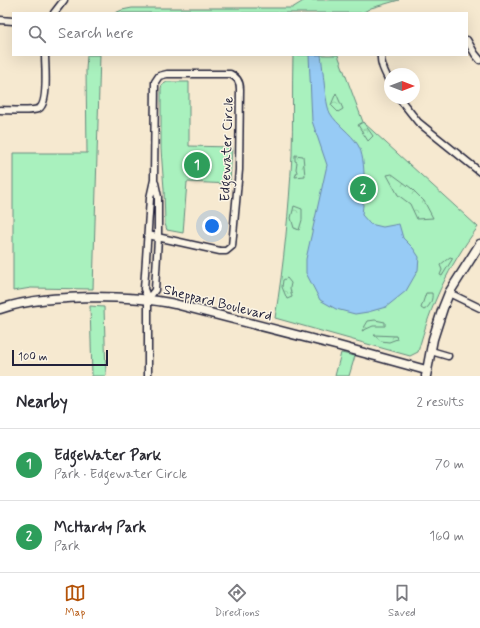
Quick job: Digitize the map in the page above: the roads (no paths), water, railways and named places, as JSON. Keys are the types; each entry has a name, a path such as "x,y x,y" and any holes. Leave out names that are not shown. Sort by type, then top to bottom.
{"street":[{"path":"55,12 64,0"},
{"path":"0,20 12,21"},
{"path":"468,42 480,60"},
{"path":"0,110 33,110 42,107 45,96 45,56"},
{"path":"381,56 380,60 384,70"},
{"name":"Edgewater Circle","path":"148,235 220,251 226,251 232,246 239,170 240,85 237,78 230,74 167,74 157,78 154,86 154,180"},
{"path":"404,104 418,122 480,172"},
{"path":"148,376 148,299 144,290 150,198 154,180"},
{"path":"148,299 155,290 158,238 158,197 154,180"},
{"path":"426,373 443,308 449,293 480,244"},
{"path":"449,293 480,308"},
{"name":"Sheppard Boulevard","path":"0,308 38,299 50,298 100,297 148,299 175,304 340,346 426,373"},
{"path":"431,351 448,356"}],"water":[{"path":"309,56 321,56 325,94 330,113 352,137 361,152 364,169 362,215 370,224 383,227 399,224 403,238 413,248 419,257 418,270 406,291 386,307 355,314 336,309 320,300 306,273 306,259 327,165 312,121"}],"place":[{"name":"EdgeWater Park","path":"197,165"},
{"name":"McHardy Park","path":"363,189"}]}
